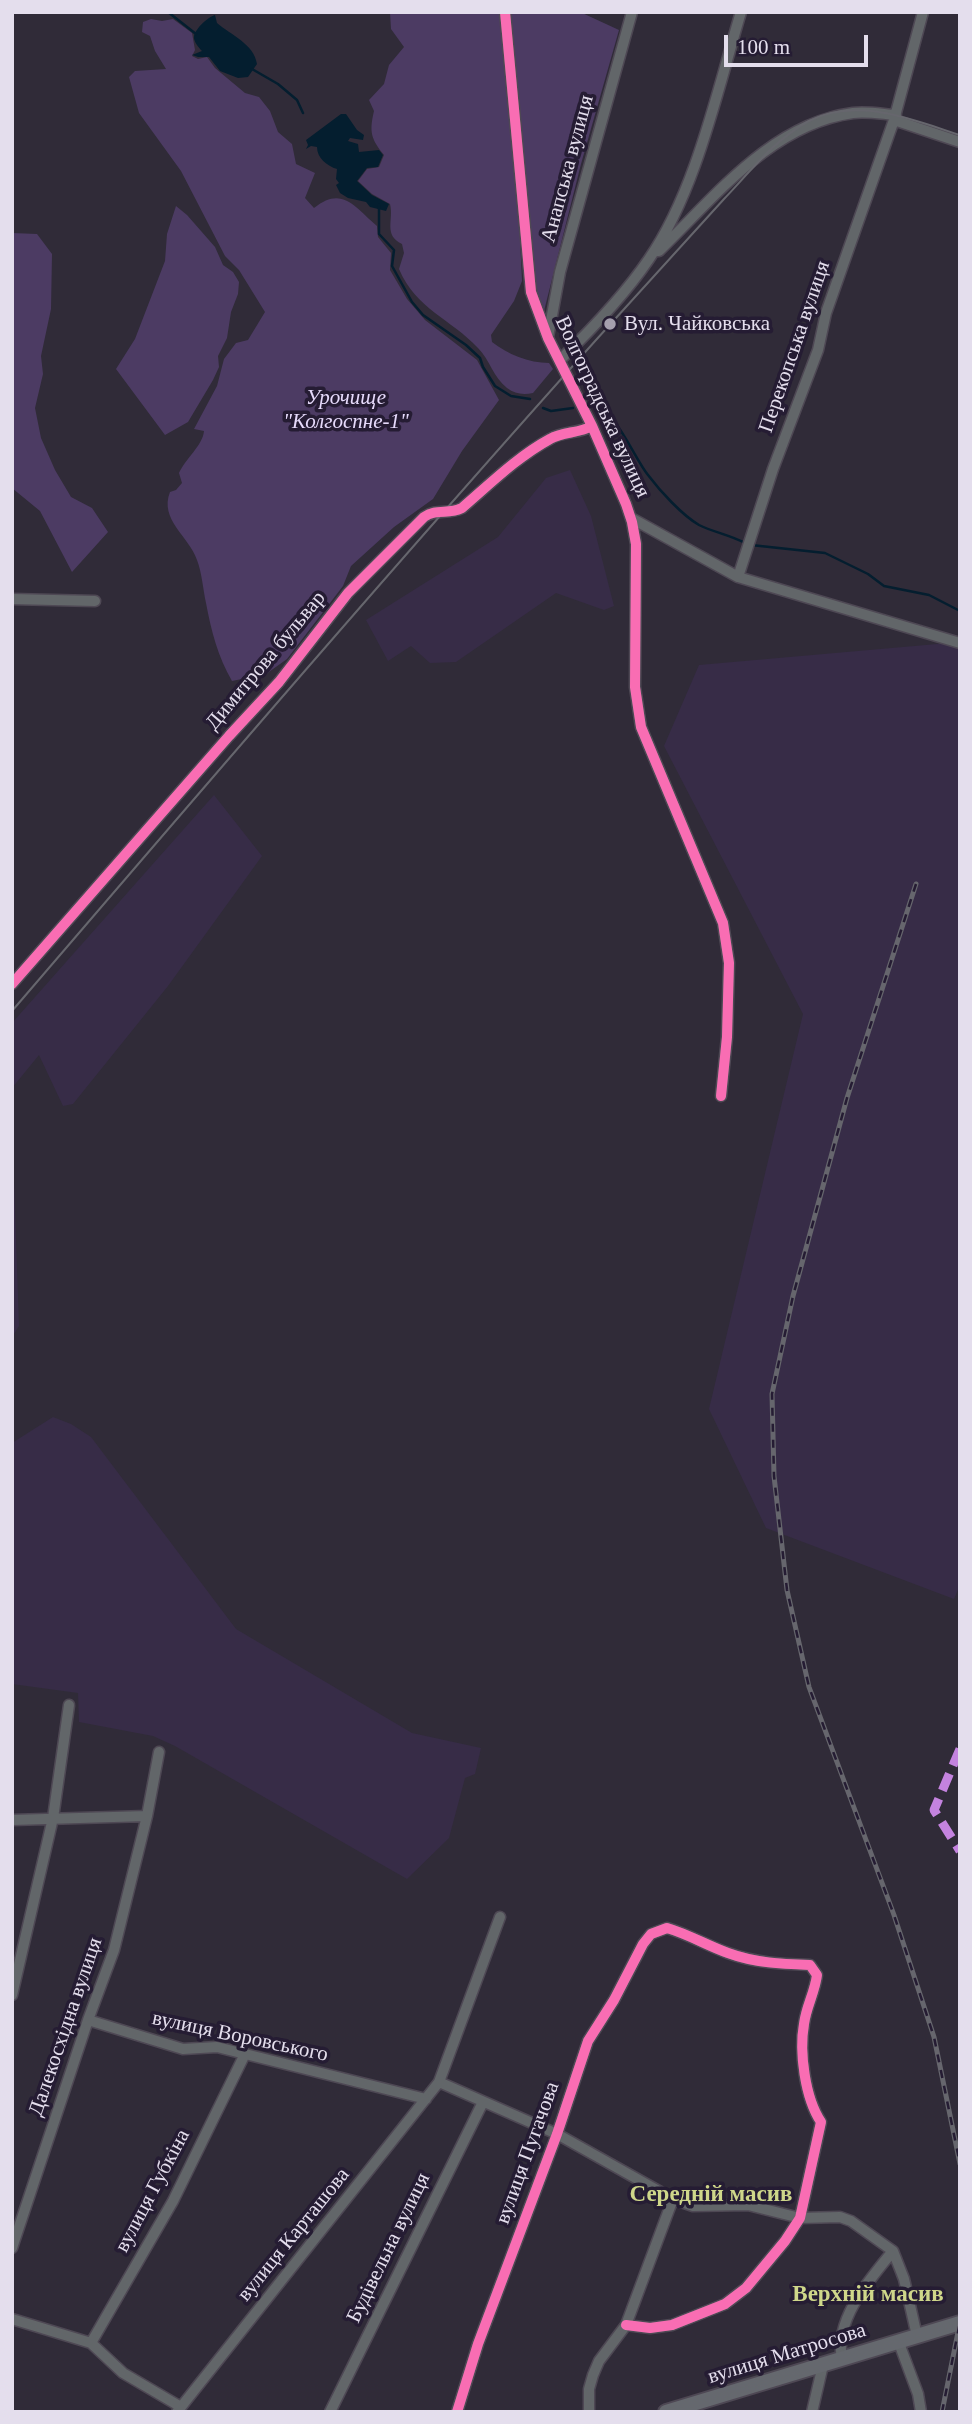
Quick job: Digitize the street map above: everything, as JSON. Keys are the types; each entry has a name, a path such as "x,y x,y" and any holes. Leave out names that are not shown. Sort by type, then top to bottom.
{"street":[{"name":"Волгоградська вулиця","path":"505,12 531,292 548,338 592,426 631,518 636,544 635,687 641,727 723,923 729,963 727,1037 721,1096"},
{"name":"Анапська вулиця","path":"548,338 560,272 632,12"},
{"path":"560,360 596,324 645,264 667,230 693,168 741,12"},
{"name":"Перекопська вулиця","path":"738,577 774,468 818,349 826,313 895,118 923,12"},
{"path":"645,264 763,150 819,120 855,112 895,118 960,142"},
{"name":"Димитрова бульвар","path":"12,985 279,682 348,593 424,517 431,512 451,512 462,508 525,454 559,435 580,432 592,426"},
{"path":"631,518 738,577 960,643"},
{"path":"12,600 95,601"},
{"path":"12,1995 53,1818 69,1705"},
{"name":"Далекосхідна вулиця","path":"12,2248 114,1950 147,1816 159,1752"},
{"path":"12,1820 147,1816"},
{"name":"вулиця Карташова","path":"179,2409 439,2082 500,1917"},
{"name":"вулиця Пугачова","path":"457,2412 478,2344 557,2134 588,2041 651,1934 667,1928 752,1960 810,1965 817,1975 804,2025 802,2057 804,2073 816,2114 821,2122 800,2218"},
{"name":"вулиця Воровського","path":"88,2020 183,2049 217,2047 426,2099"},
{"name":"вулиця Губкіна","path":"91,2343 173,2201 244,2054"},
{"path":"439,2082 557,2134 673,2199 693,2206 748,2205 800,2218 840,2217 851,2221 893,2251 904,2279 917,2336"},
{"name":"Будівельна вулиця","path":"330,2412 483,2102"},
{"path":"589,2412 589,2389 599,2361 626,2325 673,2199"},
{"path":"626,2325 661,2328 725,2304 738,2296 785,2241 800,2218"},
{"path":"842,2359 842,2332 864,2290 893,2251"},
{"path":"12,2319 91,2343 123,2373 179,2409"},
{"name":"вулиця Матросова","path":"666,2412 960,2323"},
{"path":"899,2343 918,2394 921,2412"},
{"path":"812,2412 823,2365"}],"shaded area":[{"path":"570,470 591,516 614,606 604,610 556,593 456,662 430,663 411,646 388,661 366,620 498,537 546,478"},
{"path":"960,642 960,1585 954,1599 766,1528 709,1409 803,1014 664,746 699,665"},
{"path":"214,795 262,856 168,986 73,1104 63,1106 39,1055 12,1088 12,1023"},
{"path":"12,1124 19,1326 12,1337"},
{"path":"53,1417 71,1424 91,1437 236,1629 412,1733 481,1748 475,1774 465,1778 449,1838 407,1879 175,1746 153,1736 79,1722 78,1693 12,1684 12,1443"}],"green space":[{"path":"390,12 502,12 518,195 522,281 514,301 491,335 492,342 511,354 526,360 549,363 553,369 533,393 519,394 507,388 478,348 415,294 399,269 404,253 402,244 391,232 390,204 372,194 358,181 367,169 379,167 384,155 372,135 374,111 369,100 384,84 389,65 404,47 391,29"},
{"path":"509,12 580,12 619,30 581,164 544,311 537,298 532,276"},
{"name":"Урочище \"Колгоспне-1\"","path":"151,19 173,19 192,33 195,50 192,56 198,59 207,57 215,68 245,93 259,97 270,111 278,132 292,144 296,164 315,173 305,198 314,208 333,198 348,201 377,226 378,237 391,253 390,270 407,299 425,320 477,360 499,400 462,451 433,499 394,527 351,566 343,586 287,659 266,674 232,681 213,633 197,560 168,511 168,502 170,492 182,483 179,473 203,436 204,431 194,429 217,386 224,359 236,343 248,340 265,312 239,270 225,256 181,171 139,113 129,77 135,71 166,69 150,36 142,32 143,22"},
{"path":"176,206 215,247 223,265 233,272 239,282 227,338 218,356 219,367 213,380 188,422 165,435 116,369 135,339 165,261 167,234"},
{"path":"12,233 37,234 52,254 51,309 41,356 43,374 35,408 41,438 71,497 92,508 108,532 72,572 40,511 12,488"}],"water":[{"path":"215,15 217,23 247,45 255,57 257,64 248,77 238,78 220,71 209,57 192,55 202,51 194,40 195,33"},
{"path":"341,114 346,114 364,135 363,140 350,138 348,141 358,144 359,152 379,150 383,155 378,167 367,168 357,181 372,195 389,204 386,211 370,207 366,202 348,198 340,193 336,185 339,183 336,179 337,169 323,161 317,147 306,149 306,140"}],"waterway":[{"path":"168,12 196,34"},
{"path":"252,69 278,84 297,100 303,113"},
{"path":"379,205 379,234 394,250 392,266 412,302 423,315 480,358 495,386 511,396 530,399"},
{"path":"592,404 609,415 648,475 692,521 745,543"},
{"path":"543,408 551,411 573,408"},
{"path":"751,545 825,553 868,574 884,586 929,595 960,611"}],"tram line":[{"path":"12,1011 448,506 774,146 809,121 846,111 885,113 960,135"}],"railway":[{"path":"916,884 847,1098 793,1296 772,1394 774,1476 787,1590 809,1687 894,1915 934,2037 960,2164"},
{"path":"942,2412 960,2322"}],"marked path":[{"path":"960,1749 934,1810 960,1851"}],"cycle path":[{"path":"505,12 531,292 548,338 592,426 632,522 636,544 635,687 641,727 723,923 729,963 727,1037 721,1096"},
{"path":"12,984 279,682 348,593 424,517 462,508 504,471 538,446 555,436 592,426"},
{"path":"457,2412 478,2344 557,2134 588,2041 614,2000 643,1944 651,1934 667,1928 748,1959 810,1965 817,1975 804,2024 803,2061 807,2088 821,2122 800,2218 785,2241 746,2288 725,2304 672,2325 650,2328 626,2325"}],"place":[{"name":"Вул. Чайковська","path":"610,324"}],"district":[{"name":"Середній масив","path":"711,2195"},
{"name":"Верхній масив","path":"868,2295"}]}
